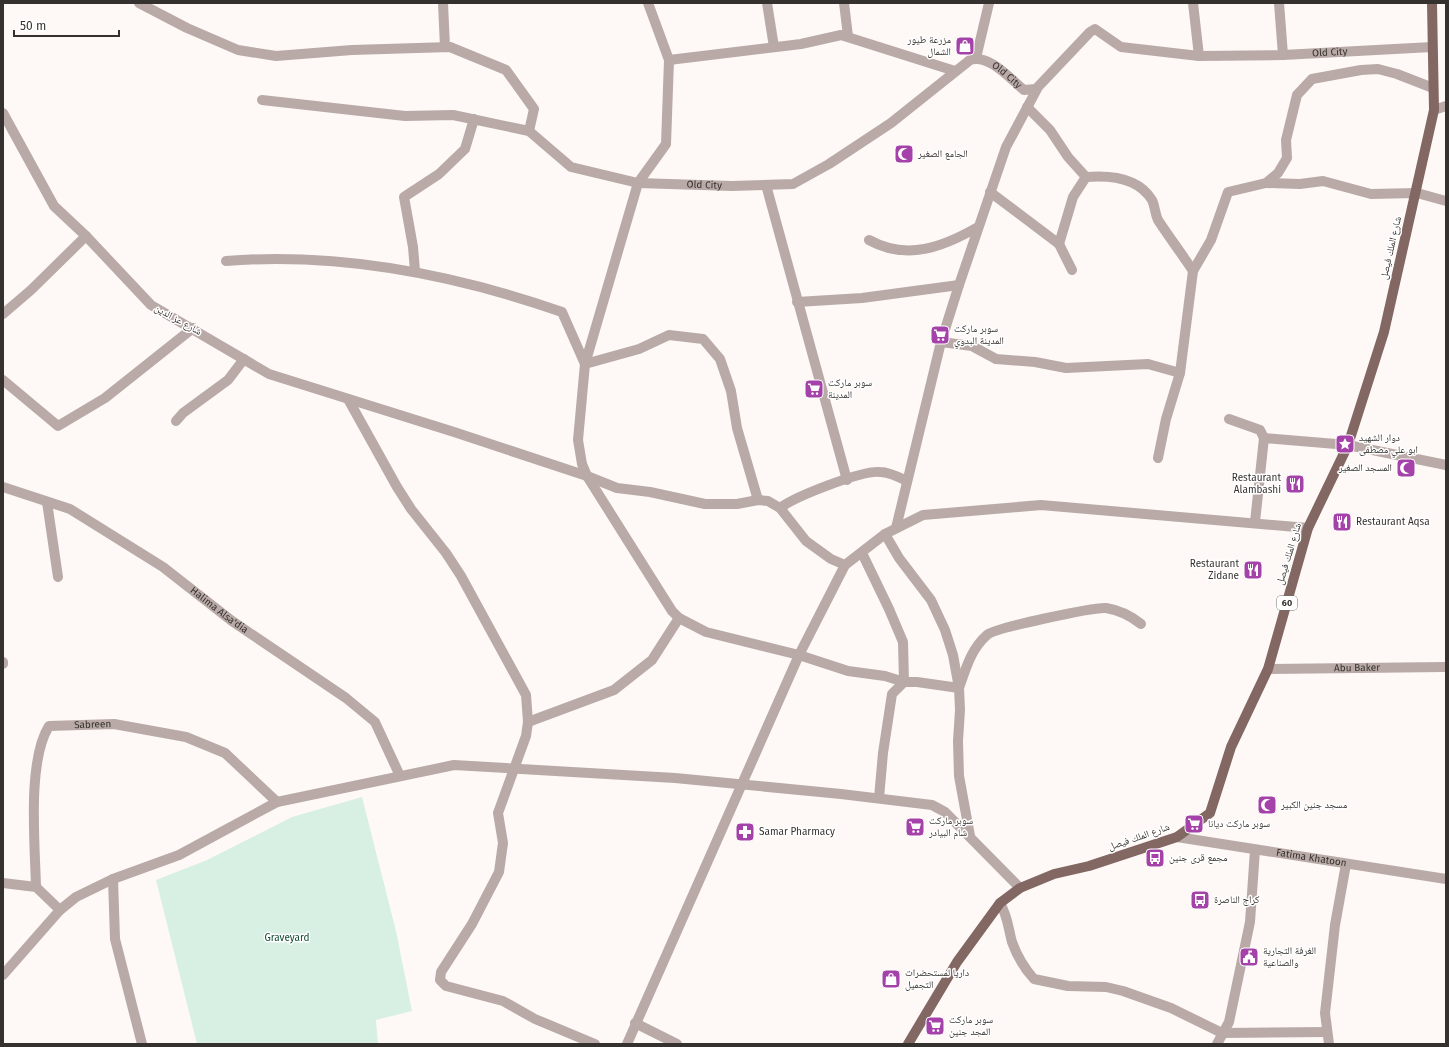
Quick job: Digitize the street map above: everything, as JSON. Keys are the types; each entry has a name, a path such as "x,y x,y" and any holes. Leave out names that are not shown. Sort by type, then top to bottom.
{"main road":[{"name":"شارع الملك فيصل","path":"908,1044 957,962 1000,903 1020,888 1054,874 1089,866 1177,837 1210,813 1231,747 1268,669 1308,528 1348,445 1384,332 1417,194 1434,110 1432,3"}],"street":[{"path":"139,3 238,50 276,56 352,50 450,47 507,71 534,110 529,131 474,119 440,114 406,116 262,100"},
{"path":"156,3 168,18"},
{"path":"443,3 445,47"},
{"path":"648,3 669,60 666,144 638,183 585,364 578,440 582,464 587,476 667,604 679,618 706,632 799,655 848,671 884,676 904,682 917,682 959,688"},
{"path":"766,3 774,48"},
{"path":"844,3 848,36"},
{"path":"976,58 989,3"},
{"path":"1193,3 1200,56"},
{"path":"1279,3 1283,55"},
{"name":"Old City","path":"529,131 572,167 638,183 732,186 793,184 829,164 891,123 967,61 976,58 987,61 1024,90 1036,89 1090,32 1096,29 1121,47 1200,56 1283,55 1432,47"},
{"path":"669,60 774,48 801,44 838,35 848,36 955,71"},
{"path":"1266,182 1278,173 1287,158 1286,140 1297,95 1312,79 1361,70 1378,69 1397,74 1433,88"},
{"path":"896,528 941,342 959,285 1006,146 1036,89"},
{"path":"1434,110 1446,106"},
{"path":"1027,107 1050,130 1068,157 1086,177"},
{"name":"شارع عز الدين","path":"3,113 54,206 86,236 151,305 193,328 269,374 386,410 587,476 617,488 650,492 705,504 737,504 758,500"},
{"path":"415,271 413,247 404,197 421,188 439,174 465,149 474,119"},
{"path":"1086,177 1103,176 1127,180 1143,188 1153,201 1157,219 1193,271"},
{"path":"1058,244 1073,197 1086,177"},
{"path":"1158,458 1166,419 1180,373 1193,271 1211,240 1228,192 1266,182 1300,184 1323,181 1371,194 1417,194 1446,201"},
{"path":"766,185 847,480"},
{"path":"990,192 1058,244 1072,270"},
{"path":"869,240 891,250 908,251 942,244 978,227"},
{"path":"3,314 31,290 86,236"},
{"path":"226,261 267,258 382,265 471,284 562,312 585,364"},
{"path":"797,302 862,298 959,285"},
{"path":"3,380 58,426 104,398 193,328"},
{"path":"585,364 639,349 669,335 703,339 720,359 731,391 737,428 758,500 768,501 780,508 806,542 831,559 844,565"},
{"path":"941,342 972,346 996,359 1035,362 1066,368 1148,364 1180,373"},
{"path":"176,421 183,413 228,380 244,359"},
{"path":"348,399 376,451 411,509 446,553 474,599 526,695 528,722 522,748 498,813 503,843 499,872 472,924 441,972 440,978 446,986 503,1001 535,1019 595,1044"},
{"path":"1229,419 1260,430 1264,438 1255,522"},
{"path":"1264,438 1348,445 1446,464"},
{"path":"780,508 796,498 858,475 880,472 907,481"},
{"name":"Halima Alsa'dia","path":"3,487 70,509 163,567 232,622 370,716 375,722 400,776"},
{"path":"47,502 58,577"},
{"path":"627,1044 635,1022 799,655 844,565 862,553 885,534 923,515 1041,505 1255,522 1308,528"},
{"path":"885,534 899,558 921,585 936,609 952,651 959,688 960,710 958,763 970,836"},
{"path":"862,553 890,609 903,642 904,682 892,694 883,753 879,798"},
{"path":"959,688 969,656 988,634 1025,622 1104,608 1123,612 1141,624"},
{"path":"528,722 614,690 652,660 679,618"},
{"name":"Abu Baker","path":"1268,669 1446,666"},
{"name":"Sabreen","path":"36,887 35,776 42,737 49,726 114,724 186,737 225,753 277,802"},
{"path":"3,975 60,910 76,897 113,879 179,855 277,802 454,765 514,770 675,778 928,804 939,807 970,836 1020,888"},
{"name":"Fatima Khatoon","path":"1177,837 1446,879"},
{"path":"1217,1044 1229,1022 1250,922 1255,850"},
{"path":"1329,1044 1325,1013 1336,925 1346,864"},
{"path":"113,879 115,938 142,1044"},
{"path":"3,883 36,887 60,910"},
{"path":"1000,903 1007,916 1009,930 1017,955 1034,979 1068,986 1106,987 1123,991 1171,1008 1222,1033 1327,1032"},
{"path":"635,1022 677,1044"}],"green space":[{"name":"Graveyard","path":"362,797 396,931 412,1011 376,1020 378,1044 197,1044 156,880 207,860 292,817"}],"place":[{"name":"مزرعة طيور الشمال","path":"965,46"},
{"name":"الجامع الصغير","path":"904,154"},
{"name":"سوبر ماركت المدينة البدوي","path":"940,335"},
{"name":"سوبر ماركت المدينة","path":"814,389"},
{"name":"دوار الشهيد ابو علي مصطفى","path":"1345,444"},
{"name":"المسجد الصغير","path":"1406,468"},
{"name":"Restaurant Alambashi","path":"1295,484"},
{"name":"Restaurant Aqsa","path":"1342,522"},
{"name":"Restaurant Zidane","path":"1253,570"},
{"name":"مسجد جنين الكبير","path":"1267,805"},
{"name":"سوبر ماركت ديانا","path":"1194,824"},
{"name":"سوبر ماركت شام البيادر","path":"915,827"},
{"name":"Samar Pharmacy","path":"745,832"},
{"name":"مجمع قرى جنين","path":"1155,858"},
{"name":"كراج الناصرة","path":"1200,900"},
{"name":"الغرفة التجارية والصناعية","path":"1249,957"},
{"name":"داريا لمستحضرات التجميل","path":"891,979"},
{"name":"سوبر ماركت المجد جنين","path":"935,1026"}]}
